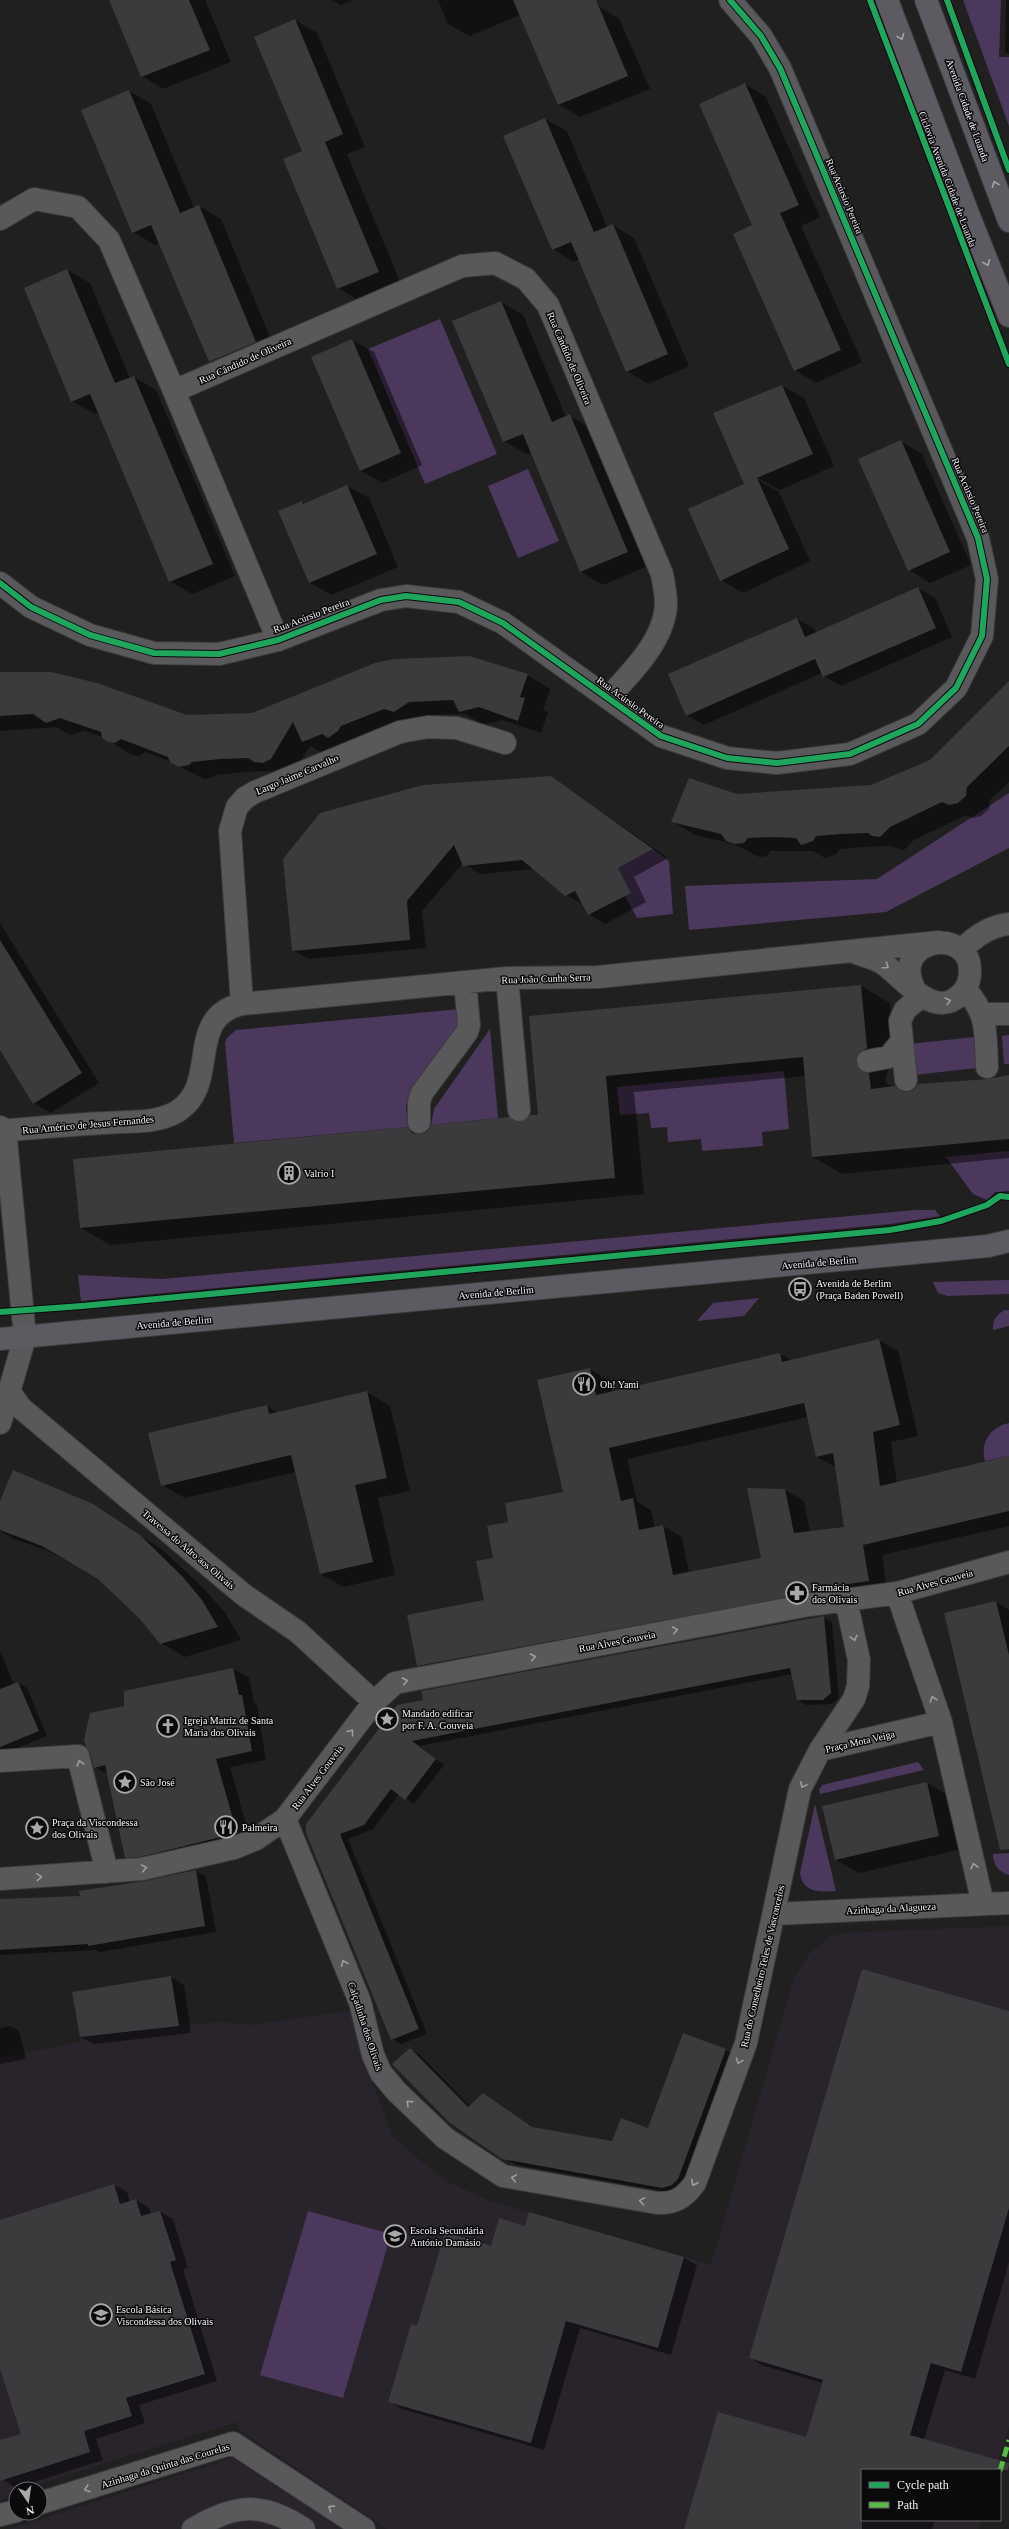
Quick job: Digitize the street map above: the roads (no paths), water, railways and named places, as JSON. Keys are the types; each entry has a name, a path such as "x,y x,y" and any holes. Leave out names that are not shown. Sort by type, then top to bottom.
{"main road":[{"path":"887,0 967,211 1009,316"},
{"name":"Avenida Cidade de Luanda","path":"926,0 1009,221"},
{"name":"Avenida de Berlim","path":"0,1339 1004,1244"}],"street":[{"name":"Rua Acúrsio Pereira","path":"0,584 31,606 90,635 154,653 219,654 278,640 381,600 406,596 460,602 503,623 661,736 727,758 777,763 850,754 918,724 956,688 982,636 987,579 978,538 780,68 757,31 730,0"},
{"path":"0,219 34,199 78,207 109,240 278,640"},
{"name":"Rua Cândido de Oliveira","path":"174,391 462,266 494,264 526,279 548,305 662,574 666,605 658,635 632,672 608,698"},
{"name":"Largo Jaime Carvalho","path":"242,1004 230,831 238,807 245,798 265,787 384,737 415,728 457,728 505,743"},
{"path":"987,1067 983,1014 976,1000 966,989 970,976 970,966 961,950 981,933 992,928 1009,924"},
{"path":"906,1080 900,1021 902,1015 918,993 910,975 912,959 923,946 939,942"},
{"name":"Rua João Cunha Serra","path":"242,1004 507,978 591,977 939,942 951,944 961,950"},
{"name":"Rua João Cunha Serra","path":"851,951 881,963 918,993 936,1003 953,1000 966,989"},
{"path":"507,978 519,1110"},
{"path":"419,1122 418,1102 422,1093 467,1032 469,1025 465,982"},
{"name":"Rua Américo de Jesus Fernandes","path":"25,1336 2,1130 152,1119 176,1112 186,1105 198,1087 207,1039 217,1016 223,1010 242,1004"},
{"path":"983,1014 1009,1014"},
{"path":"868,1061 889,1057 901,1042"},
{"path":"0,1423 25,1336"},
{"name":"Travessa do Adro aos Olivais","path":"9,1391 21,1408 244,1595 298,1632 374,1702"},
{"name":"Rua Alves Gouveia","path":"285,1819 374,1702 395,1683 809,1605 896,1593 1009,1562"},
{"path":"896,1593 941,1722 983,1904"},
{"name":"Praça Mota Veiga","path":"820,1750 854,1699 858,1686 859,1660 846,1600"},
{"name":"Praça Mota Veiga","path":"820,1750 941,1722"},
{"name":"Rua do Conselheiro Teles de Vasconcelos","path":"680,2199 695,2183 746,2043 800,1789 820,1750"},
{"path":"0,1761 78,1756 104,1860 105,1872"},
{"path":"0,1880 142,1869 234,1848 256,1839 285,1819"},
{"name":"Calçadinha dos Olivais","path":"285,1819 360,2002 373,2055 381,2073 445,2138 502,2176 657,2204 673,2202 680,2199"},
{"name":"Azinhaga da Alagueza","path":"774,1914 1009,1903"},
{"name":"Azinhaga da Quinta das Courelas","path":"48,2501 233,2443 364,2529"},
{"path":"193,2529 214,2516 251,2507 286,2517 304,2529"}],"place":[{"name":"Valrio I","path":"289,1173"},
{"name":"Avenida de Berlim (Praça Baden Powell)","path":"800,1289"},
{"name":"Oh! Yami","path":"584,1384"},
{"name":"Farmácia dos Olivais","path":"797,1593"},
{"name":"Mandado edificar por F. A. Gouveia","path":"387,1719"},
{"name":"Igreja Matriz de Santa Maria dos Olivais","path":"168,1726"},
{"name":"São José","path":"125,1782"},
{"name":"Palmeira","path":"226,1827"},
{"name":"Praça da Viscondessa dos Olivais","path":"37,1828"},
{"name":"Escola Secundária António Damásio","path":"395,2236"},
{"name":"Escola Básica Viscondessa dos Olivais","path":"101,2315"}]}
